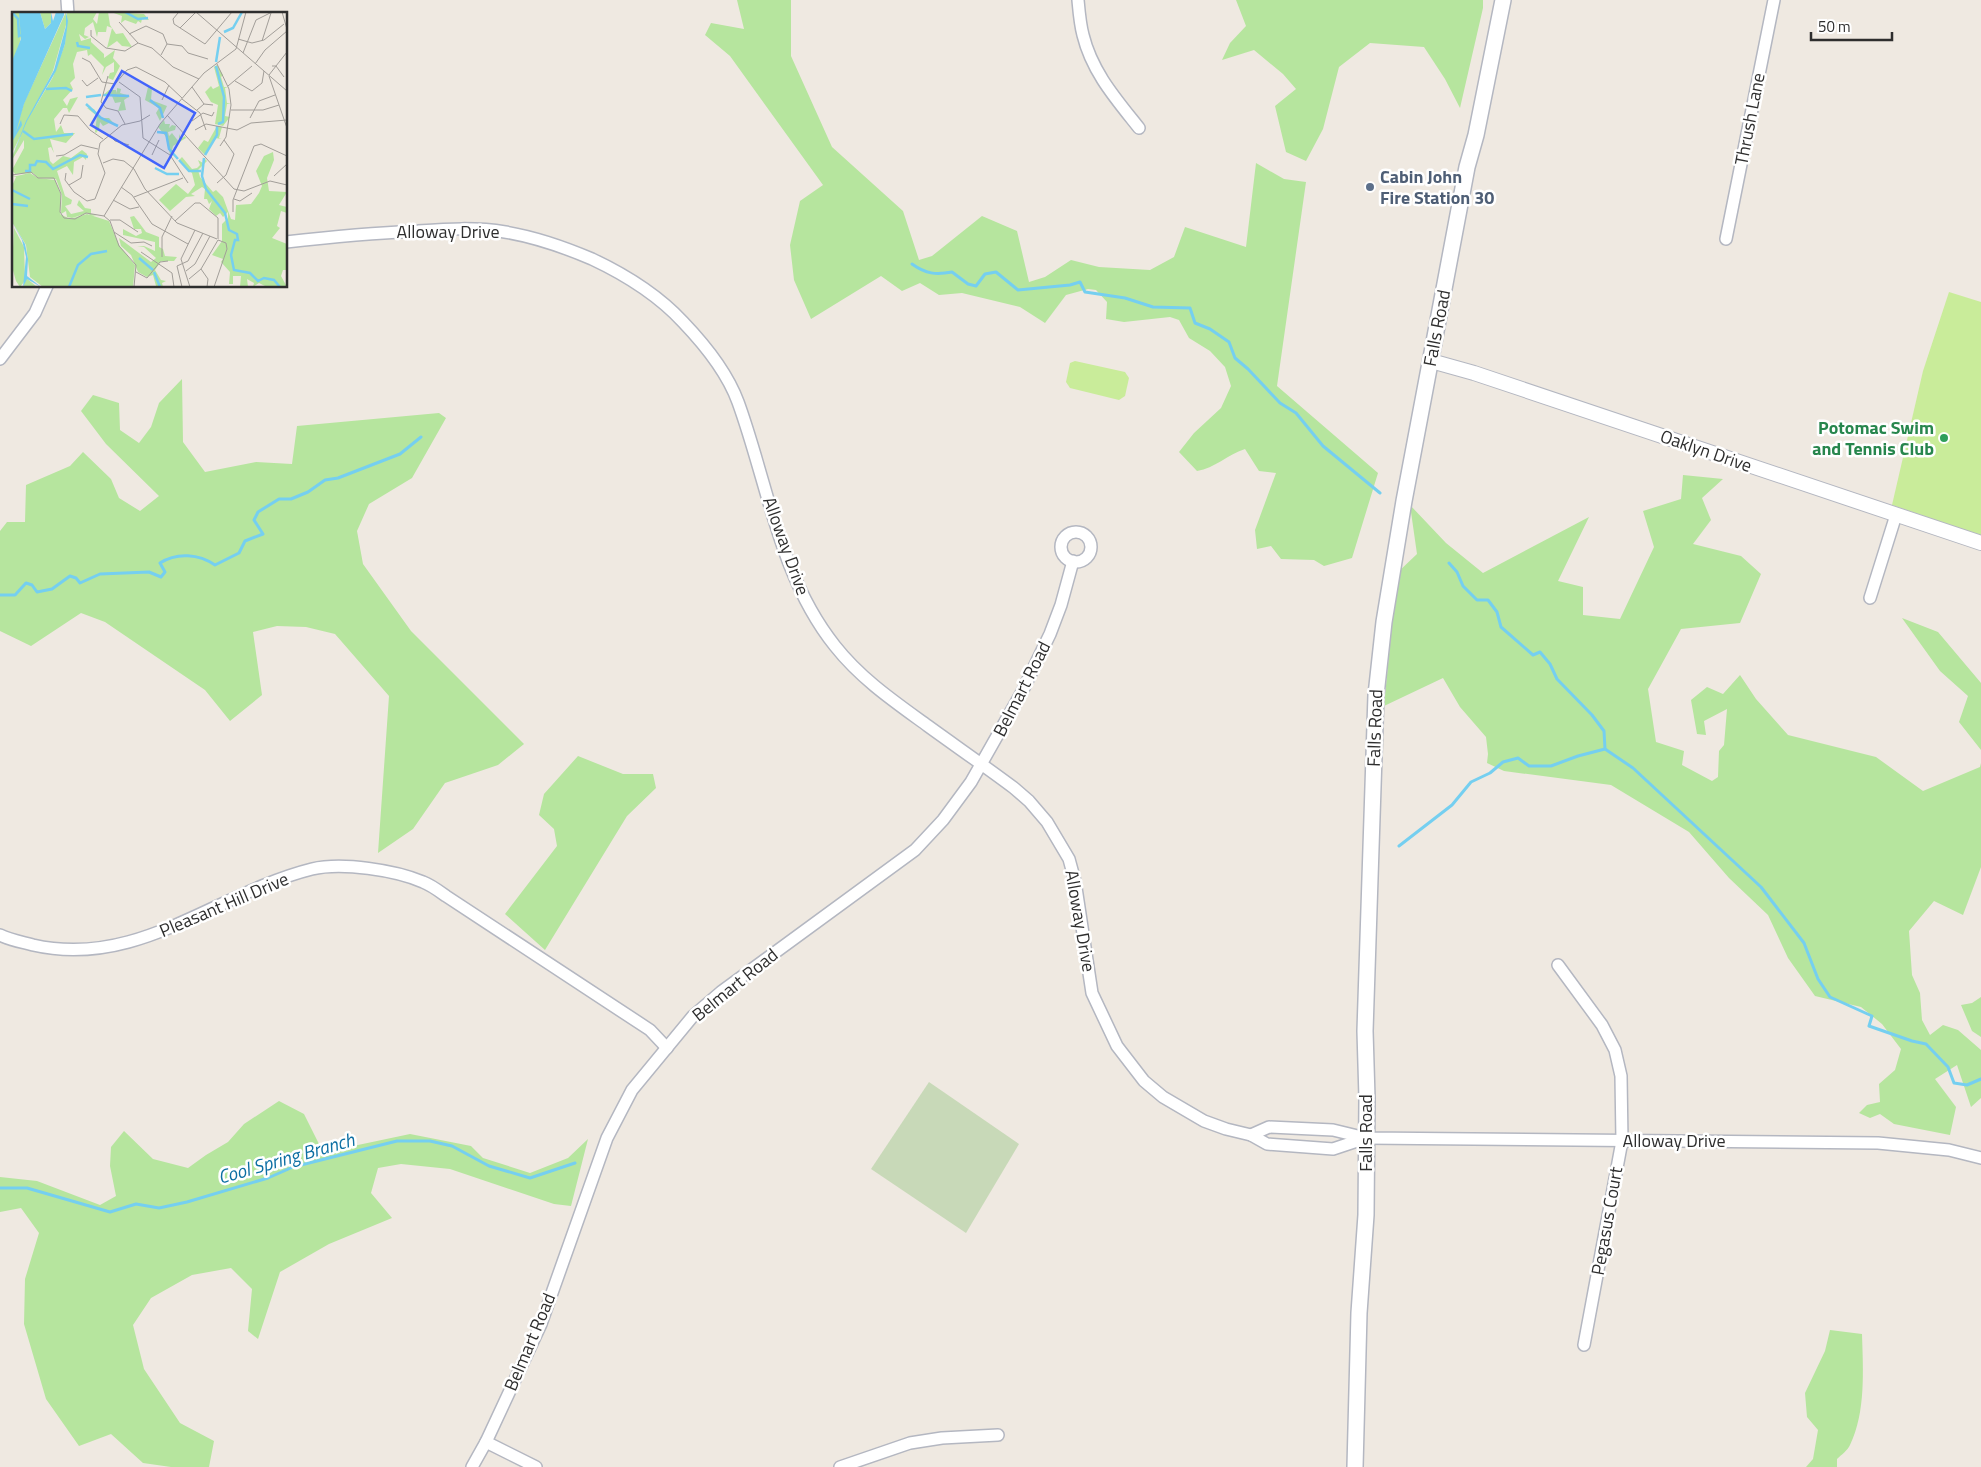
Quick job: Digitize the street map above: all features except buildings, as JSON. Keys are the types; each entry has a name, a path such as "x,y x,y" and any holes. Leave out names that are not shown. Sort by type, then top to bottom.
{"main road":[{"name":"Falls Road","path":"1356,1467 1359,1313 1366,1215 1365,1031 1376,695 1384,622 1404,501 1467,167 1476,135 1503,0"}],"street":[{"path":"1078,0 1083,35 1093,63 1102,81 1139,128"},
{"name":"Thrush Lane","path":"1726,238 1774,0"},
{"name":"Alloway Drive","path":"288,242 380,233 437,230 503,231 561,246 609,267 641,286 669,306 700,340 723,372 737,399 792,571 811,610 828,636 853,666 880,691 1029,801 1047,822 1069,859 1092,994 1117,1046 1131,1066 1144,1081 1163,1097 1204,1121 1251,1135 1267,1144 1333,1149 1366,1138"},
{"path":"0,359 35,313 46,288"},
{"name":"Oaklyn Drive","path":"1431,361 1474,373 1981,543"},
{"path":"1870,598 1896,515"},
{"name":"Belmart Road","path":"472,1467 486,1442 541,1324 607,1138 632,1090 693,1016 721,992 915,850 943,820 982,765 1022,692 1050,634 1061,605 1073,561"},
{"name":"Pleasant Hill Drive","path":"0,935 52,949 93,949 138,940 170,929 264,885 313,869 334,867 377,869 424,882 650,1030 667,1048"},
{"name":"Pegasus Court","path":"1558,966 1602,1025 1615,1050 1621,1076 1622,1141 1584,1345"},
{"name":"Alloway Drive","path":"1251,1135 1269,1127 1333,1130 1366,1138 1878,1143 1949,1150 1981,1158"},
{"path":"840,1467 910,1443 942,1438 998,1434"},
{"path":"486,1442 536,1467"}],"green space":[{"path":"737,0 791,0 791,56 832,147 903,211 919,260 932,256 982,216 1017,231 1029,282 1045,277 1071,260 1099,267 1150,270 1174,257 1185,227 1246,247 1256,163 1284,179 1306,182 1277,386 1378,473 1352,558 1324,566 1314,560 1281,559 1271,546 1257,549 1255,530 1276,473 1259,471 1245,449 1210,467 1197,471 1179,452 1194,433 1221,408 1231,386 1225,367 1210,351 1189,338 1179,320 1170,317 1124,322 1106,319 1107,302 1096,290 1088,289 1066,295 1045,323 1020,307 962,293 939,295 920,283 902,291 881,276 811,319 794,280 790,245 800,201 823,185 730,56 705,35 711,23 744,29"},
{"path":"1236,0 1483,0 1483,8 1460,108 1445,79 1424,47 1370,43 1339,67 1323,129 1306,161 1286,152 1275,106 1296,89 1283,74 1254,50 1222,60 1230,43 1246,26"},
{"name":"Potomac Swim and Tennis Club","path":"1949,292 1981,302 1981,536 1892,505 1923,371"},
{"path":"1075,361 1125,372 1129,378 1125,396 1119,400 1070,388 1066,382 1070,363"},
{"path":"182,379 183,442 205,472 256,462 292,464 297,426 439,413 446,418 412,478 369,504 357,531 363,564 411,631 524,744 498,765 445,783 413,829 378,853 389,696 335,634 306,627 277,626 253,632 262,695 230,721 205,690 105,622 81,613 31,646 0,631 0,531 7,522 25,522 26,485 70,466 83,452 111,479 119,498 140,511 159,496 106,444 81,411 93,395 119,403 120,430 139,443 151,427 159,403"},
{"path":"1683,475 1723,479 1702,498 1711,520 1693,544 1741,556 1761,574 1740,623 1681,629 1648,689 1656,742 1684,751 1682,765 1712,781 1718,777 1719,751 1724,745 1727,709 1704,721 1706,735 1697,734 1691,700 1707,687 1723,694 1740,675 1756,699 1788,735 1876,757 1923,791 1980,767 1981,763 1981,867 1963,915 1934,901 1909,931 1912,975 1920,993 1922,1020 1930,1035 1943,1025 1958,1030 1981,1050 1981,1098 1971,1107 1957,1065 1935,1079 1956,1107 1950,1135 1894,1124 1880,1114 1870,1118 1859,1113 1867,1105 1880,1102 1879,1084 1895,1070 1901,1049 1882,1024 1861,1007 1815,996 1788,958 1768,915 1729,878 1689,832 1611,785 1504,771 1487,763 1486,737 1460,707 1443,678 1384,706 1397,573 1417,554 1410,505 1446,543 1483,573 1589,517 1558,581 1583,587 1583,615 1620,619 1654,547 1643,511 1681,499"},
{"path":"1902,618 1938,632 1981,683 1981,750 1959,722 1968,696 1940,671"},
{"path":"578,756 623,774 653,774 656,788 627,816 545,950 505,914 557,846 554,829 539,815 544,794"},
{"path":"1981,997 1981,1037 1972,1031 1961,1005 1972,1003"},
{"path":"929,1082 1019,1144 966,1233 871,1169"},
{"path":"279,1101 304,1114 319,1144 339,1149 410,1134 471,1146 483,1158 530,1173 568,1158 588,1139 571,1206 554,1204 450,1169 401,1164 378,1168 371,1193 392,1218 329,1244 280,1272 258,1339 248,1331 252,1289 231,1268 192,1275 151,1298 133,1325 144,1369 180,1423 214,1441 209,1467 171,1467 143,1463 111,1434 79,1446 46,1399 24,1324 25,1279 39,1233 21,1208 0,1212 0,1177 37,1181 100,1205 116,1196 110,1166 111,1147 124,1131 153,1159 188,1168 228,1142 244,1124"},
{"path":"1830,1330 1862,1334 1862,1391 1859,1419 1849,1447 1837,1459 1837,1467 1806,1467 1813,1459 1818,1430 1807,1417 1805,1393 1825,1351"}],"waterway":[{"path":"912,264 931,273 952,272 968,284 976,286 985,274 996,272 1018,290 1070,285 1080,282 1085,292 1125,298 1153,307 1190,308 1195,323 1210,329 1229,342 1235,358 1280,403 1296,413 1323,446 1380,493"},
{"path":"0,595 15,595 26,583 32,585 37,592 52,589 70,576 76,578 80,583 100,574 149,572 161,577 165,572 160,563 167,559 181,556 202,558 215,565 239,553 245,541 263,534 254,520 258,512 279,499 291,499 308,492 325,480 338,478 400,454 421,437"},
{"path":"1449,563 1457,572 1463,586 1477,600 1488,600 1497,612 1501,627 1533,655 1540,652 1550,664 1557,679 1592,715 1604,731 1605,749"},
{"path":"1399,846 1452,805 1471,782 1490,773 1503,762 1518,758 1529,766 1551,766 1605,749 1633,768 1761,887 1804,943 1818,979 1830,997 1872,1016 1869,1026 1926,1044 1948,1067 1954,1083 1967,1085 1981,1079"},
{"name":"Cool Spring Branch","path":"0,1188 27,1188 110,1212 136,1204 159,1208 187,1202 268,1178 293,1167 397,1141 430,1141 452,1146 489,1166 530,1178 575,1163"}],"place":[{"name":"Cabin John Fire Station 30","path":"1370,187"},
{"name":"Potomac Swim and Tennis Club","path":"1944,438"}]}
